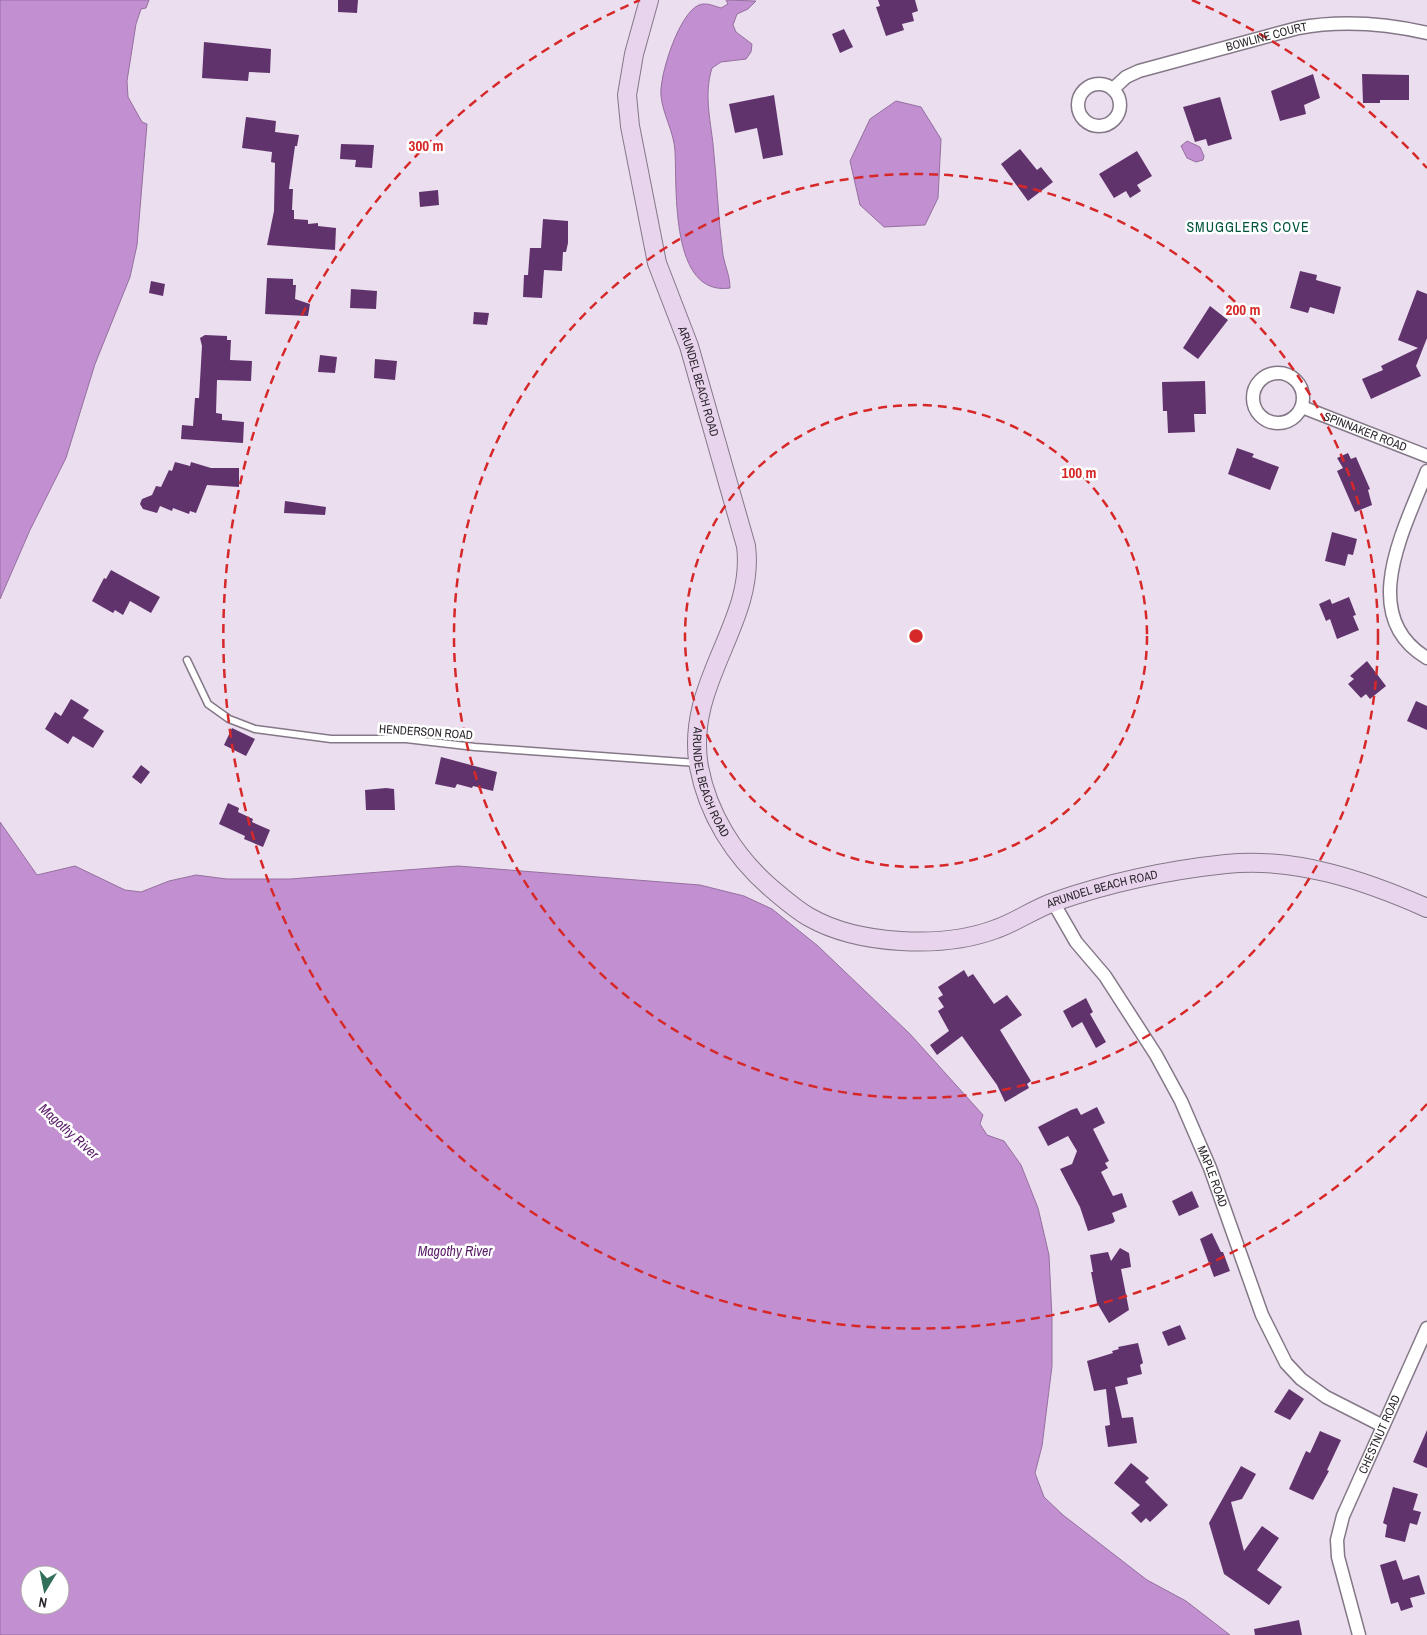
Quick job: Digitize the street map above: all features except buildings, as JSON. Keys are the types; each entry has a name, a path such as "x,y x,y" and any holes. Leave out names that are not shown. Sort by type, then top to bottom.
{"street":[{"name":"ARUNDEL BEACH ROAD","path":"649,0 634,54 627,95 630,126 657,263 689,346 746,546 749,566 742,597 701,701 697,733 698,763 705,797 720,828 763,882 786,902 809,917 832,928 855,935 900,940 946,940 969,937 997,929 1053,902 1124,883 1195,868 1268,863 1312,869 1356,880 1427,908"},
{"name":"BOWLINE COURT","path":"1113,89 1126,77 1140,71 1298,28 1323,24 1364,23 1393,26 1427,33"},
{"path":"1274,372 1284,373 1293,377 1300,385 1304,395 1302,407 1296,416 1286,422 1268,421 1255,409 1253,401 1254,390 1264,377 1274,372"},
{"name":"SPINNAKER ROAD","path":"1302,407 1427,456"},
{"path":"1427,471 1394,556 1389,579 1391,605 1404,638 1427,658"},
{"name":"MAPLE ROAD","path":"1053,902 1076,942 1104,976 1156,1055 1181,1101 1210,1168 1262,1315 1286,1363 1302,1379 1326,1397 1383,1426"},
{"name":"CHESTNUT ROAD","path":"1359,1635 1341,1570 1337,1540 1343,1516 1427,1328"}],"lane":[{"name":"HENDERSON ROAD","path":"187,660 208,704 229,719 255,729 331,739 406,739 475,747 698,763"}],"water":[{"path":"0,0 149,0 146,8 141,9 136,24 127,81 128,97 142,122 147,124 137,245 130,277 95,364 66,458 30,530 0,599"},
{"path":"726,0 756,1 748,9 737,14 733,25 736,32 752,44 751,52 746,59 721,62 712,68 708,87 708,106 721,241 730,288 710,286 696,276 687,259 677,213 674,144 661,96 663,74 672,46 684,20 699,5 707,4 721,8 728,4"},
{"path":"896,101 921,107 941,139 938,198 925,225 884,227 860,205 850,161 870,119"},
{"path":"1187,141 1200,147 1204,156 1203,160 1196,162 1187,158 1181,146"},
{"name":"Magothy River","path":"0,822 37,875 75,866 125,890 141,892 169,881 196,875 227,879 290,879 458,866 700,885 744,896 772,909 818,946 910,1034 983,1115 980,1124 987,1135 1004,1141 1021,1165 1038,1208 1049,1255 1052,1366 1042,1446 1035,1473 1044,1497 1063,1515 1147,1580 1186,1601 1230,1635 0,1635"}],"district":[{"name":"SMUGGLERS COVE","path":"1248,227"}]}
